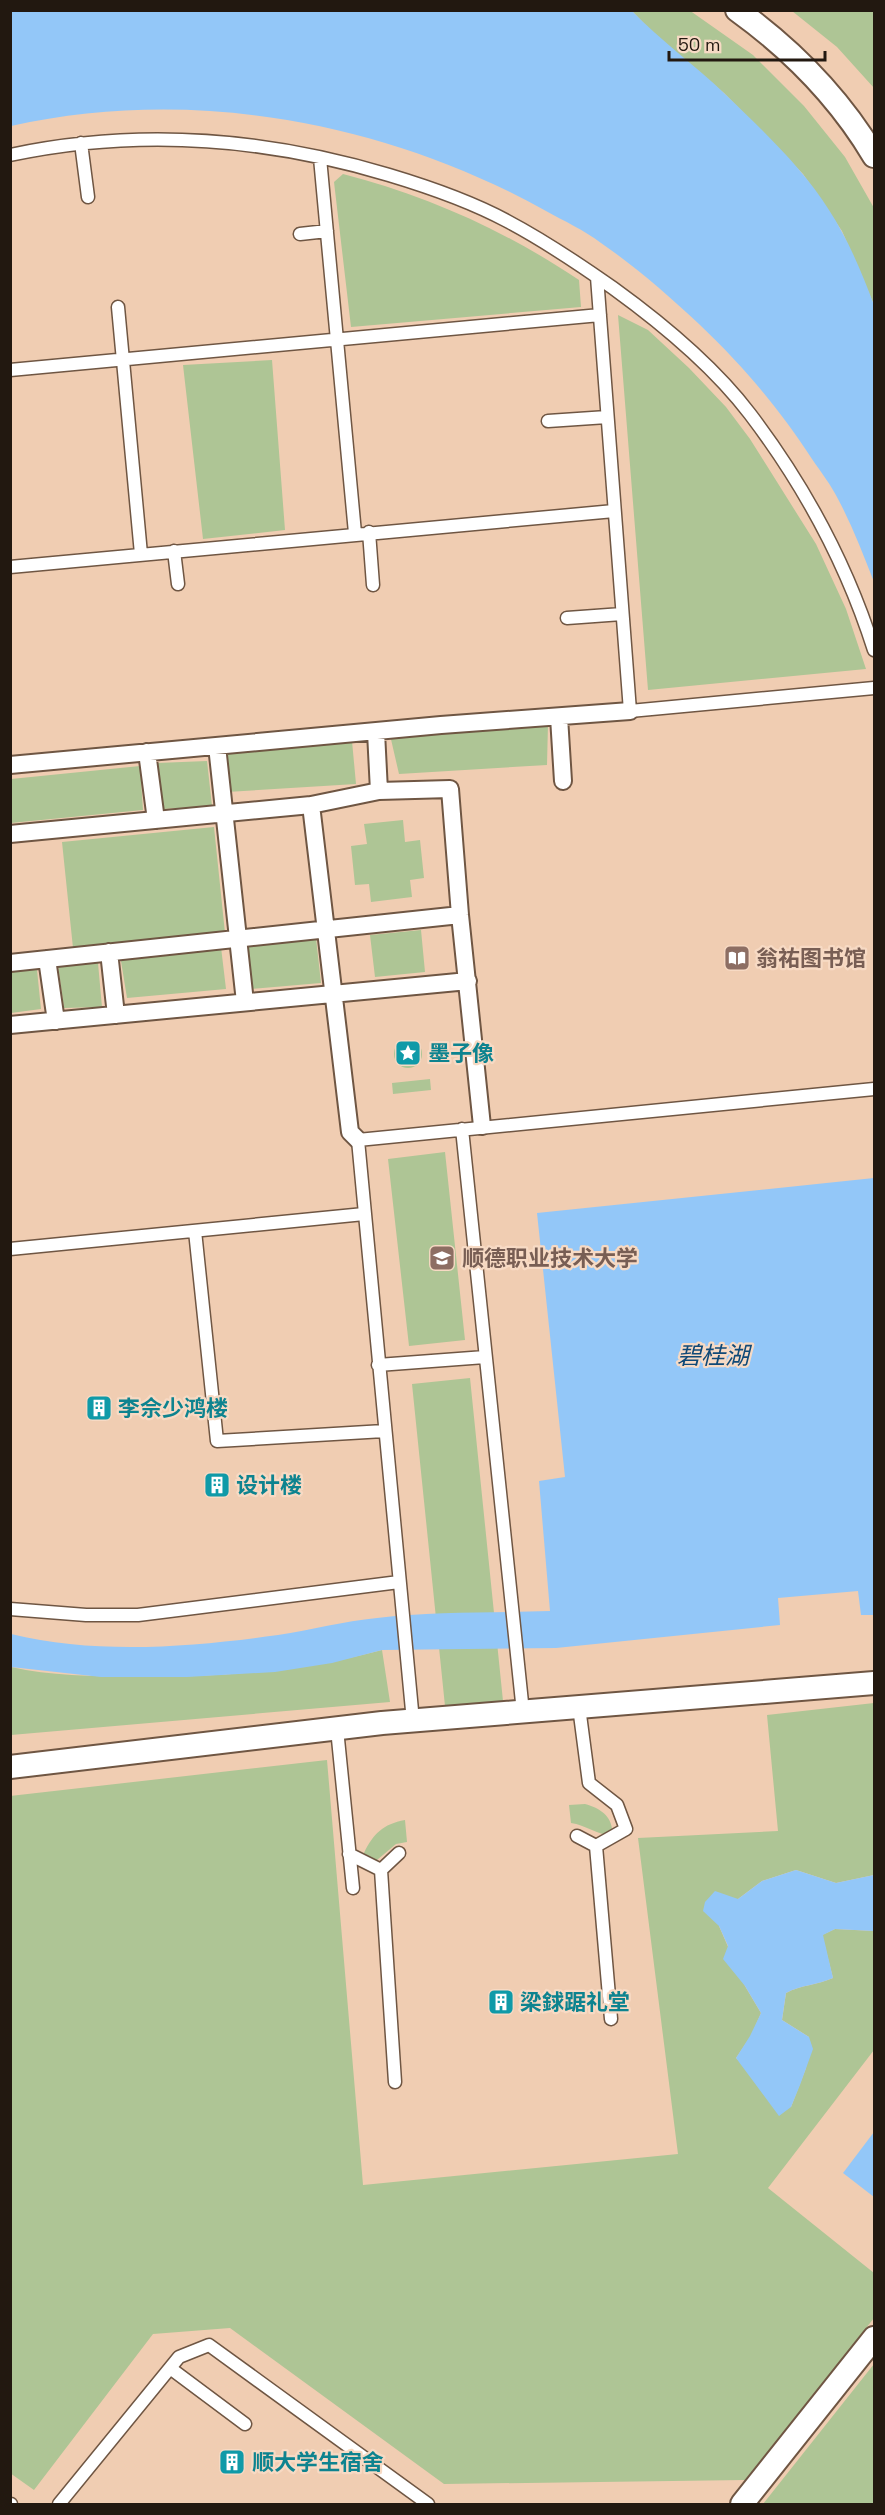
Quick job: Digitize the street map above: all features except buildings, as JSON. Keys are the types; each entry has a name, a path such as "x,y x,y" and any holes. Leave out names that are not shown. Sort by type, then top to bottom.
{"street":[{"path":"737,10 782,45 810,74 841,110 874,156"},
{"path":"10,765 630,711"},
{"path":"558,717 563,782"},
{"path":"376,732 379,792"},
{"path":"217,746 245,1002"},
{"path":"147,752 156,820"},
{"path":"10,834 311,805 379,792 450,789 460,915 482,1126"},
{"path":"311,805 350,1132 358,1140"},
{"path":"10,963 460,915"},
{"path":"109,952 116,1015"},
{"path":"47,959 56,1021"},
{"path":"10,1026 468,981"},
{"path":"10,1767 337,1728 874,1683"},
{"path":"742,2505 874,2338"}],"lane":[{"path":"10,155 81,143 167,139 232,143 320,158 429,187 495,215 597,277 648,314 748,412 789,470 826,533 856,595 874,650"},
{"path":"81,143 88,197"},
{"path":"320,158 355,533"},
{"path":"300,234 327,231"},
{"path":"597,277 630,711 874,688"},
{"path":"118,307 141,554"},
{"path":"10,370 600,315"},
{"path":"548,421 607,417"},
{"path":"10,567 355,533 614,511"},
{"path":"369,532 373,585"},
{"path":"174,551 178,584"},
{"path":"567,618 622,614"},
{"path":"413,1721 358,1140 874,1089"},
{"path":"462,1129 523,1712"},
{"path":"10,1249 364,1214"},
{"path":"195,1231 217,1441 384,1431"},
{"path":"378,1365 485,1357"},
{"path":"10,1609 86,1615 138,1615 399,1582"},
{"path":"579,1707 589,1783 617,1805 626,1829 596,1846"},
{"path":"337,1728 353,1888"},
{"path":"577,1836 596,1846"},
{"path":"596,1846 611,2019"},
{"path":"381,1870 399,1853"},
{"path":"350,1854 381,1870"},
{"path":"381,1870 395,2082"},
{"path":"59,2505 179,2357 208,2345 428,2505"},
{"path":"170,2368 245,2424"}],"shaded area":[{"name":"顺德职业技术大学","path":"11,11 874,11 874,2504 11,2504"}],"green space":[{"path":"689,10 753,55 804,106 845,157 874,208 874,305 842,231 803,174 724,93 658,38 632,11"},
{"path":"792,11 874,11 874,88 837,47"},
{"path":"343,174 436,204 523,246 579,280 581,307 351,327 334,182"},
{"path":"618,315 648,330 689,368 726,407 750,439 816,544 846,609 866,669 648,690"},
{"path":"272,360 285,530 203,539 183,365"},
{"path":"548,724 547,765 399,774 390,735"},
{"path":"352,741 356,784 227,792 225,753"},
{"path":"207,761 212,806 163,809 157,763"},
{"path":"140,766 143,810 11,823 11,779"},
{"path":"403,820 405,842 420,840 424,878 410,880 412,897 371,902 369,884 355,885 351,846 367,844 364,824"},
{"path":"214,827 225,933 73,948 62,842"},
{"path":"421,930 425,972 375,977 370,935"},
{"path":"316,938 321,983 251,989 245,945"},
{"path":"221,947 226,989 127,998 120,955"},
{"path":"98,963 102,1007 64,1008 58,965"},
{"path":"37,970 41,1009 11,1013 10,971"},
{"path":"408,1040 418,1044 422,1054 418,1064 408,1068 398,1064 394,1054 398,1044"},
{"path":"430,1079 431,1090 393,1094 392,1083"},
{"path":"445,1152 465,1340 409,1346 388,1159"},
{"path":"470,1378 503,1701 445,1706 412,1384"},
{"path":"382,1650 390,1702 11,1735 11,1667 87,1676 196,1676 259,1672 320,1664"},
{"path":"874,1703 874,1875 836,1883 796,1870 762,1881 738,1899 719,1926 745,1986 761,2013 751,2036 736,2058 791,2107 806,2068 809,2037 782,2020 786,1993 833,1978 822,1935 835,1929 874,1931 874,2050 768,2188 874,2273 874,2318 745,2480 444,2484 230,2328 153,2334 34,2490 10,2473 10,1796 327,1760 363,2185 678,2154 638,1838 778,1831 767,1715"},
{"path":"585,1804 596,1808 609,1819 612,1835 602,1834 571,1823 569,1805"},
{"path":"405,1820 407,1842 396,1844 377,1860 365,1860 364,1853 375,1835 391,1824"},
{"path":"874,2364 874,2504 763,2504"}],"water":[{"path":"14,10 632,11 725,94 794,164 829,210 859,269 874,305 874,582 853,529 835,494 773,405 746,372 699,324 664,292 594,238 484,180 420,154 354,134 286,120 217,112 148,110 79,114 11,126 10,14"},
{"name":"碧桂湖","path":"874,1178 874,1615 861,1615 858,1591 778,1598 780,1625 556,1648 382,1650 332,1663 275,1672 187,1677 101,1677 11,1667 11,1634 77,1645 144,1647 212,1643 278,1635 352,1621 398,1616 550,1611 539,1481 565,1477 537,1213"},
{"path":"796,1870 836,1883 874,1875 874,1931 835,1929 823,1935 833,1978 786,1993 782,2020 809,2037 813,2049 791,2107 779,2116 736,2058 761,2013 745,1986 723,1959 728,1946 719,1926 703,1911 705,1902 715,1891 738,1899 762,1881"},
{"path":"874,2132 874,2197 843,2173"}],"place":[{"name":"翁祐图书馆","path":"737,958"},
{"name":"墨子像","path":"408,1053"},
{"name":"顺德职业技术大学","path":"442,1258"},
{"name":"李佘少鸿楼","path":"99,1408"},
{"name":"设计楼","path":"217,1485"},
{"name":"梁銶踞礼堂","path":"501,2002"},
{"name":"顺大学生宿舍","path":"232,2462"}]}
